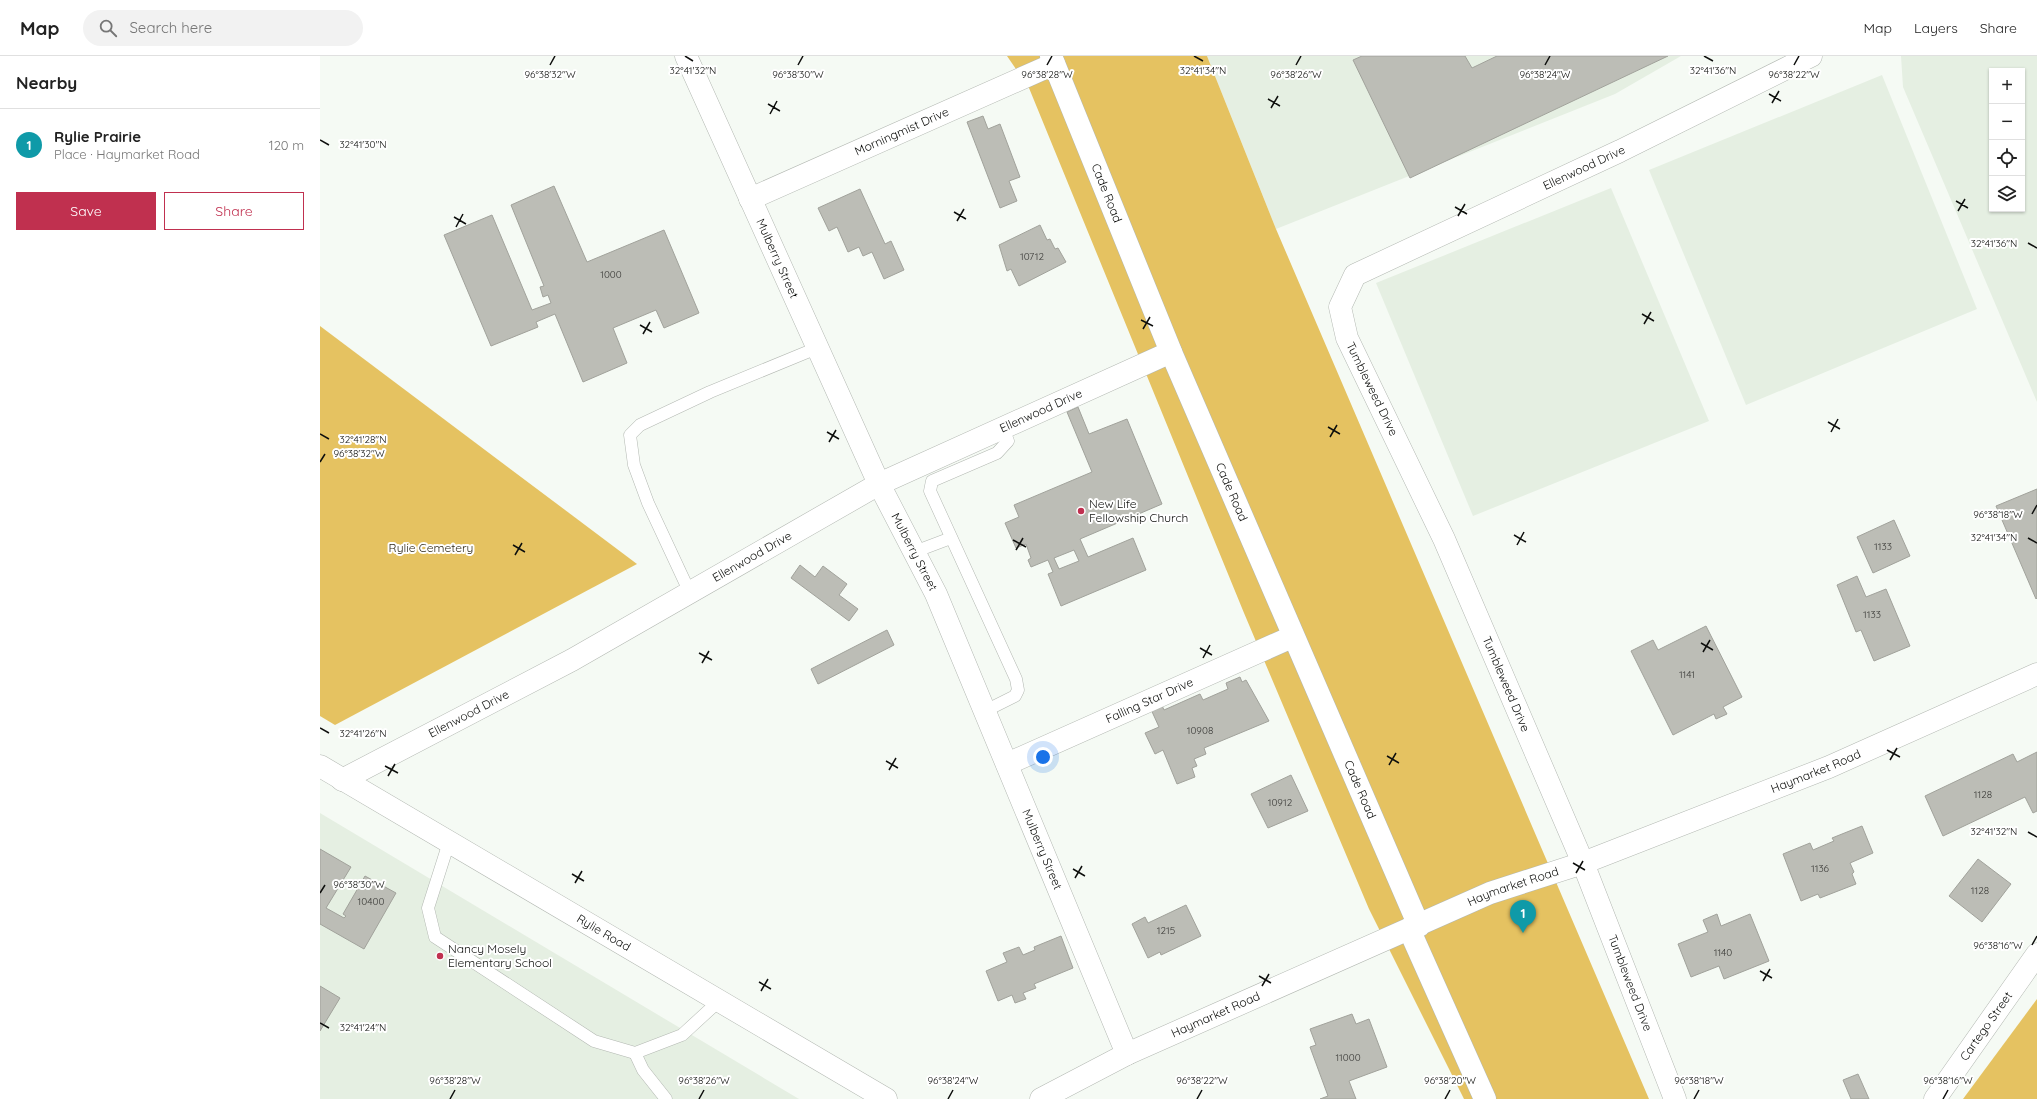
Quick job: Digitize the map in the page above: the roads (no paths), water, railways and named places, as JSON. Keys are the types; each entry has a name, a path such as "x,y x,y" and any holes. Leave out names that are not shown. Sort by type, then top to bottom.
{"street":[{"name":"Mulberry Street","path":"686,56 879,484 936,594 1127,1054"},
{"name":"Ellenwood Drive","path":"1355,275 1620,151 1811,56"},
{"name":"Morningmist Drive","path":"750,199 1052,60"},
{"name":"Cade Road","path":"1052,60 1171,352 1485,1099"},
{"name":"Tumbleweed Drive","path":"1355,275 1340,307 1347,338 1444,539 1583,863 1675,1099"},
{"name":"Ellenwood Drive","path":"342,780 572,660 879,484 1171,352"},
{"name":"Falling Star Drive","path":"1007,764 1292,637"},
{"name":"Haymarket Road","path":"1041,1099 1127,1054 1490,893 1583,863 1829,767 2037,674"},
{"name":"Rylie Road","path":"320,766 886,1099"},
{"name":"Cartego Street","path":"1935,1099 2037,954"}],"lane":[{"path":"690,593 648,503 634,465 630,435 640,425 710,392 817,348"},
{"path":"985,711 1015,696 1018,690 1016,679 930,491 932,481 997,452 1008,440 1003,428"},
{"path":"914,552 951,538"},
{"path":"449,842 428,908 435,936 594,1041 635,1053 682,1035 719,1001"},
{"path":"635,1053 643,1070 667,1099"}],"place":[{"name":"New Life Fellowship Church","path":"1081,511"},
{"name":"Rylie Prairie","path":"1523,933"},
{"name":"Nancy Mosely Elementary School","path":"440,956"}],"park label":[{"name":"Rylie Cemetery","path":"431,548"}]}
